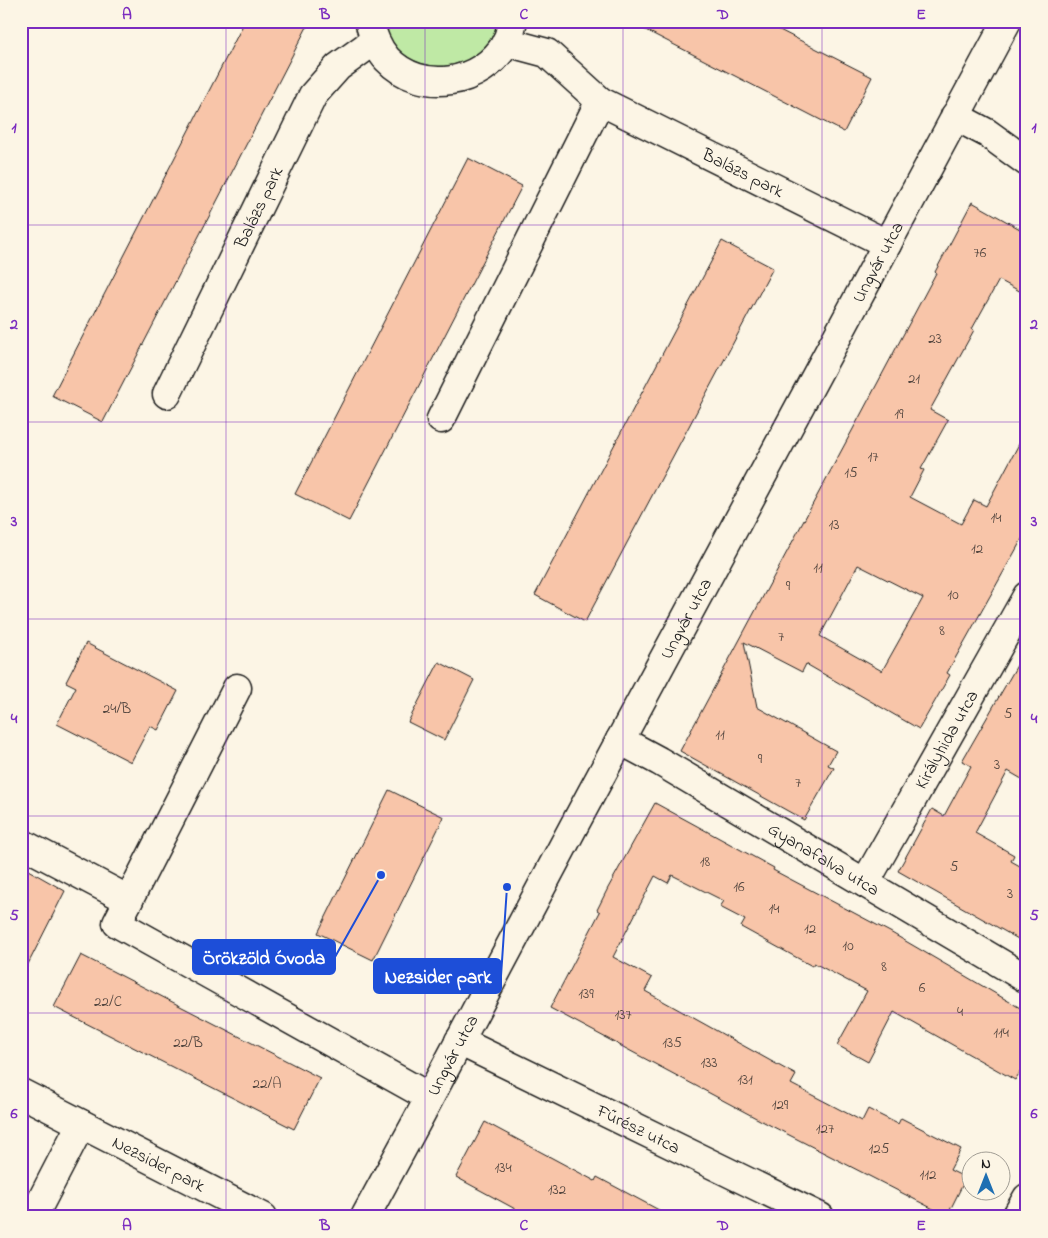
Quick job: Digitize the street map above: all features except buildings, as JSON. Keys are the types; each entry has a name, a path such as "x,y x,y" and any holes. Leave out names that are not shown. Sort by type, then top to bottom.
{"street":[{"name":"Ungvár utca","path":"365,1217 1007,21"},
{"name":"Balázs park","path":"167,394 313,95 372,31 388,59 406,74 428,81 452,81 474,75 492,61 510,32 547,53 600,101 887,244"},
{"path":"440,419 600,101"},
{"path":"955,116 987,133 1027,162"},
{"name":"Királyhida utca","path":"865,883 1027,596"},
{"path":"238,688 117,923 430,1097"},
{"name":"Gyanafalva utca","path":"620,740 1027,979"},
{"path":"21,843 129,900"},
{"name":"Fűrész utca","path":"458,1041 820,1217"},
{"name":"Nezsider park","path":"21,1093 263,1217"},
{"path":"33,1217 81,1124"},
{"path":"1016,1217 1027,1198"}],"green space":[{"path":"384,21 499,21 489,41 475,55 458,64 439,66 421,63 404,55 392,41"}],"place":[{"name":"Örökzöld Óvoda","path":"381,875"},
{"name":"Nezsider park","path":"507,887"}]}
